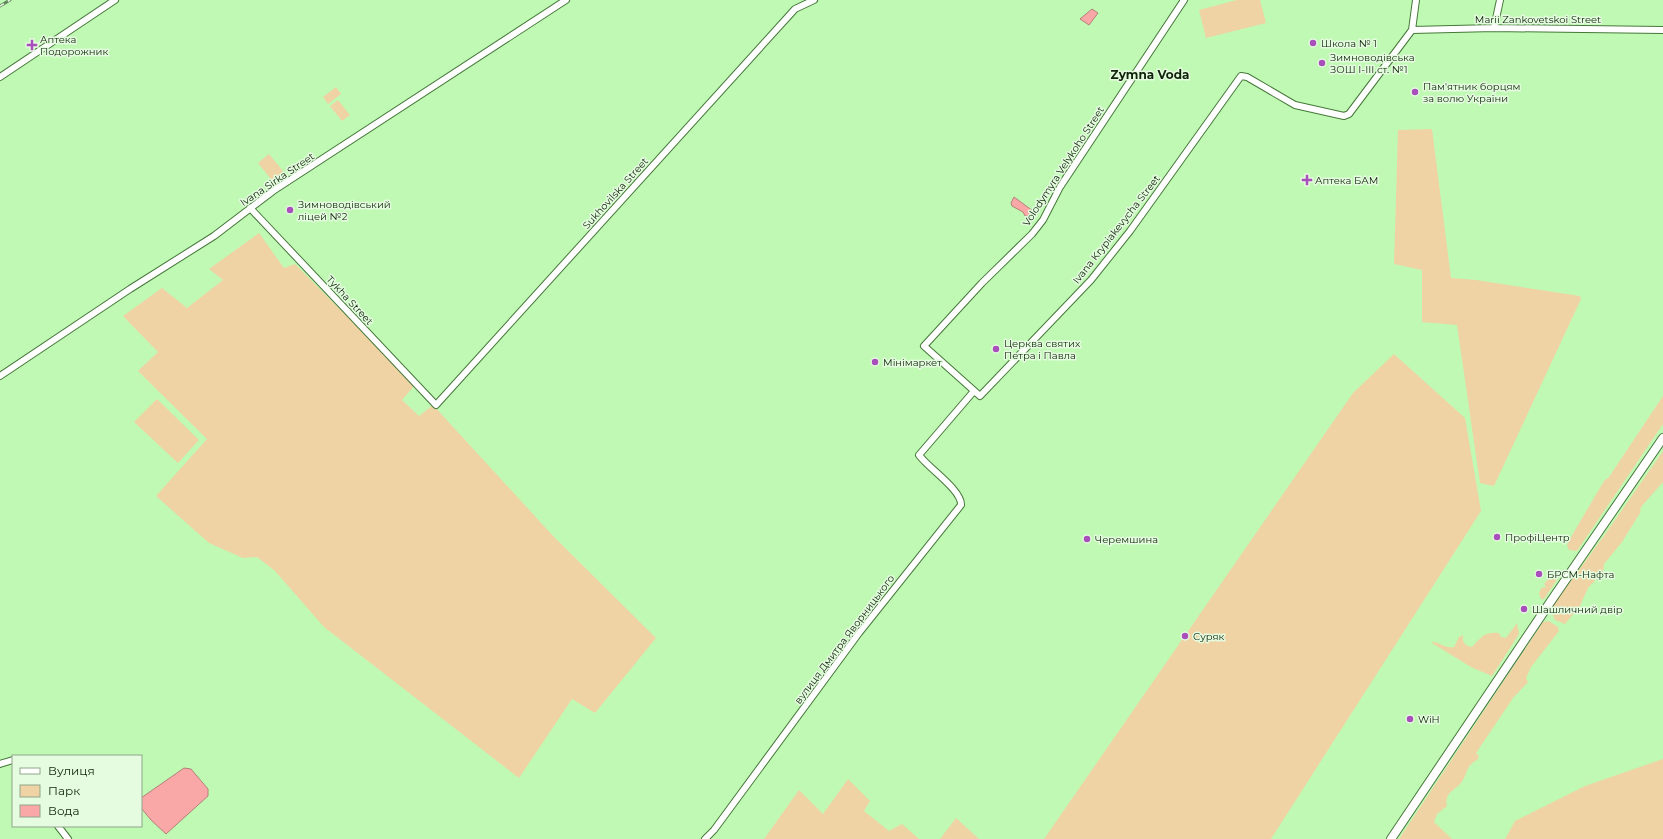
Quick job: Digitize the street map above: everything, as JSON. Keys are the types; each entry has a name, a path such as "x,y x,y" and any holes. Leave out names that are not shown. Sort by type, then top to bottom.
{"highway":[{"path":"1391,839 1663,438"}],"street":[{"path":"0,77 115,0"},
{"name":"Ivana Sirka Street","path":"0,376 130,289 214,236 250,208 391,114 566,0"},
{"name":"Sukhovilska Street","path":"436,405 795,9 814,0"},
{"name":"Volodymyra Velykoho Street","path":"974,392 924,346 982,283 1032,234 1043,220 1060,186 1184,0"},
{"path":"1412,30 1416,0"},
{"path":"1494,28 1500,0"},
{"name":"Marii Zankovetskoi Street","path":"1412,30 1494,28 1663,30"},
{"name":"Ivana Krypiakevycha Street","path":"974,392 980,396 1091,280 1196,141 1241,76 1247,77 1295,105 1339,116 1349,114 1412,30"},
{"name":"Tykha Street","path":"250,208 436,405"},
{"name":"вулиця Дмитра Яворницького","path":"705,839 859,633 962,505 961,500 952,487 924,463 919,455 974,392"},
{"path":"0,764 12,760"},
{"path":"59,827 68,839"}],"green space":[{"path":"1237,0 1260,0 1266,23 1206,38 1199,10"},
{"path":"336,87 341,94 328,104 323,97"},
{"path":"338,100 350,115 342,121 330,106"},
{"path":"1432,129 1451,278 1476,280 1580,296 1581,299 1494,486 1480,483 1457,325 1422,322 1422,270 1394,264 1398,130"},
{"path":"269,154 286,175 275,184 258,163"},
{"path":"259,233 284,268 295,264 415,385 402,400 419,416 433,405 554,537 656,638 595,713 572,699 519,778 324,627 275,571 257,557 243,558 209,543 156,496 207,439 138,371 158,352 123,316 162,288 187,308 223,280 209,269"},
{"path":"1394,354 1465,418 1481,511 1271,839 1044,839 1353,393"},
{"path":"1663,396 1663,424 1577,551 1569,550 1567,545 1571,537 1604,481 1609,477"},
{"path":"157,399 199,440 178,463 134,422"},
{"path":"1663,451 1663,482 1641,507 1640,513 1622,542 1604,564 1603,572 1588,588 1580,606 1565,624 1555,620 1552,613 1554,604"},
{"path":"1558,578 1544,599 1541,599 1539,593 1542,587 1544,588 1546,586 1544,584 1548,579"},
{"path":"1549,621 1558,627 1559,631 1531,667 1526,678 1528,682 1513,698 1476,753 1479,756 1477,760 1470,765 1461,783 1448,795 1446,802 1447,806 1437,814 1434,822 1452,839 1399,839 1543,622"},
{"path":"1517,623 1519,634 1492,676 1471,667 1432,643 1435,642 1448,647 1454,647 1459,637 1463,635 1464,643 1472,647 1483,636 1489,633 1499,633 1501,637 1506,638"},
{"path":"1663,759 1663,839 1505,839 1515,821 1585,786"},
{"path":"848,779 870,801 864,811 889,831 902,824 919,839 764,839 799,790 823,814"},
{"path":"956,818 979,839 940,839"}],"water":[{"path":"1092,9 1098,13 1089,25 1080,19"},
{"path":"1014,197 1033,211 1032,216 1025,216 1023,212 1012,206 1011,203"},
{"path":"184,768 191,769 208,789 208,796 166,834 142,809 142,797"}],"railway":[{"path":"0,6 10,0"}],"place":[{"name":"Школа № 1","path":"1313,43"},
{"name":"Аптека Подорожник","path":"32,45"},
{"name":"Зимноводівська ЗОШ І-ІІІ ст. №1","path":"1322,63"},
{"name":"Пам'ятник борцям за волю України","path":"1415,92"},
{"name":"Аптека БАМ","path":"1307,180"},
{"name":"Зимноводівський ліцей №2","path":"290,210"},
{"name":"Церква святих Петра і Павла","path":"996,349"},
{"name":"Мінімаркет","path":"875,362"},
{"name":"ПрофіЦентр","path":"1497,537"},
{"name":"Черемшина","path":"1087,539"},
{"name":"БРСМ-Нафта","path":"1539,574"},
{"name":"Шашличний двір","path":"1524,609"},
{"name":"Суряк","path":"1185,636"},
{"name":"WiH","path":"1410,719"}],"district":[{"name":"Zymna Voda","path":"1150,75"}]}
